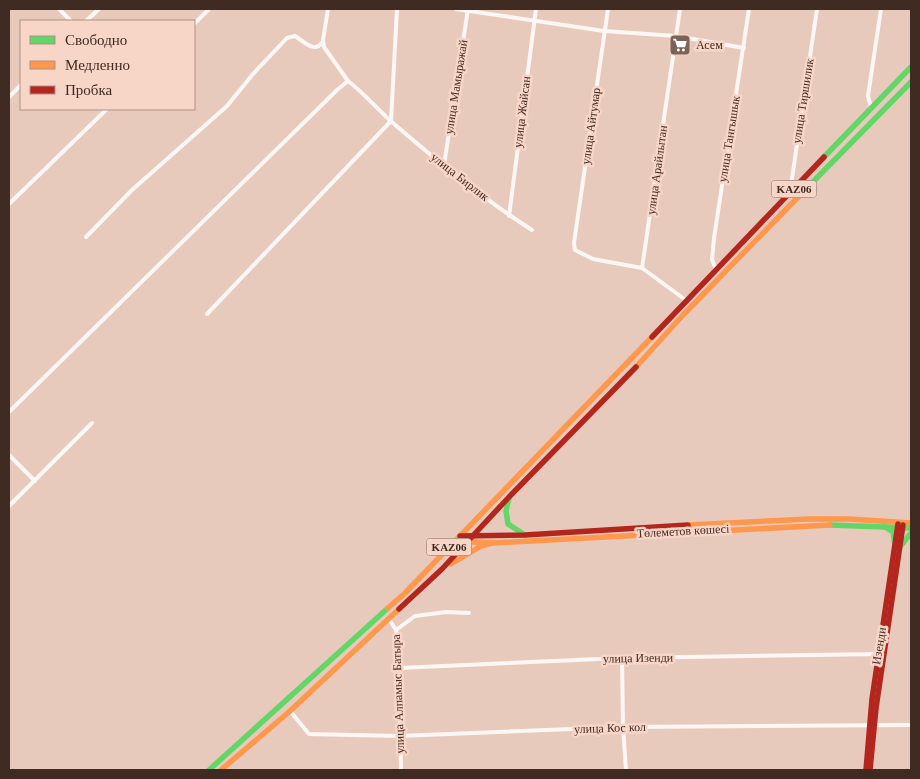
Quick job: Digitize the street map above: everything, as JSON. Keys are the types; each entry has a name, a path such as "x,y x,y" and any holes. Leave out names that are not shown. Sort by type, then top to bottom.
{"main road":[{"name":"KАZ06","path":"209,770 405,592 911,67"},
{"name":"KАZ06","path":"222,770 290,711 442,569 509,497 654,349 693,305 911,82"},
{"path":"509,497 506,511 508,524 525,535"},
{"name":"Төлеметов көшесі","path":"460,536 525,535 656,526 808,519 849,519 901,525 911,528"},
{"name":"Төлеметов көшесі","path":"455,541 492,543 756,527 808,525 876,526 911,523"},
{"name":"Изенди","path":"866,770 880,654 901,525"},
{"path":"876,526 889,529 897,547 911,534"},
{"path":"442,569 471,551 492,543"},
{"name":"Изенди","path":"870,770 871,725"}],"street":[{"path":"59,9 71,20"},
{"path":"87,20 99,9"},
{"path":"195,23 209,9"},
{"path":"207,314 391,121 397,9"},
{"path":"456,9 604,32 676,36 744,48"},
{"name":"улица Жайсан","path":"509,216 536,9"},
{"name":"улица Айтумар","path":"608,9 574,243 575,250 593,259 642,268"},
{"name":"улица Арайлытан","path":"642,268 680,9"},
{"name":"улица Тангышык","path":"716,269 712,260 714,238 749,9"},
{"name":"улица Тиршилик","path":"790,193 817,9"},
{"path":"871,109 868,96 881,9"},
{"name":"улица Мамыражай","path":"444,165 468,10"},
{"path":"86,236 132,190 227,106 253,74 287,38 295,36 308,46 317,47 321,45 328,11"},
{"name":"улица Бирлик","path":"323,40 324,47 348,81 365,94 391,121 509,216 532,230"},
{"path":"9,412 348,81"},
{"path":"9,97 20,86"},
{"path":"9,204 105,110"},
{"path":"642,268 693,305"},
{"path":"9,506 92,423"},
{"path":"9,455 35,481"},
{"path":"396,630 415,616 446,612 469,613"},
{"name":"улица Алпамыс Батыра","path":"389,619 396,630 399,668 401,770"},
{"name":"улица Изенди","path":"399,668 622,658 880,654"},
{"path":"622,658 626,770"},
{"name":"улица Кос кол","path":"290,711 309,734 399,736 623,727 911,725"}],"traffic: fast":[{"path":"824,157 911,67"},
{"path":"798,197 911,82"},
{"path":"509,498 506,511 508,524 525,535"},
{"path":"830,525 911,528"},
{"path":"885,527 893,532 895,545"},
{"path":"899,548 911,533"},
{"path":"209,770 388,608"}],"traffic: slow":[{"path":"636,367 683,315 798,197"},
{"path":"388,608 405,593 652,337"},
{"path":"688,525 809,519 849,519 911,523"},
{"path":"455,541 492,543 830,525"},
{"path":"451,564 481,546 492,543"},
{"path":"221,770 290,711 399,609"}],"traffic: jam":[{"path":"652,337 824,157"},
{"path":"399,609 442,569 509,497 636,367"},
{"path":"866,770 872,699 898,524"},
{"path":"460,536 525,535 688,525"},
{"path":"870,770 876,708 903,525"}],"place":[{"name":"Асем","path":"680,45"}]}
